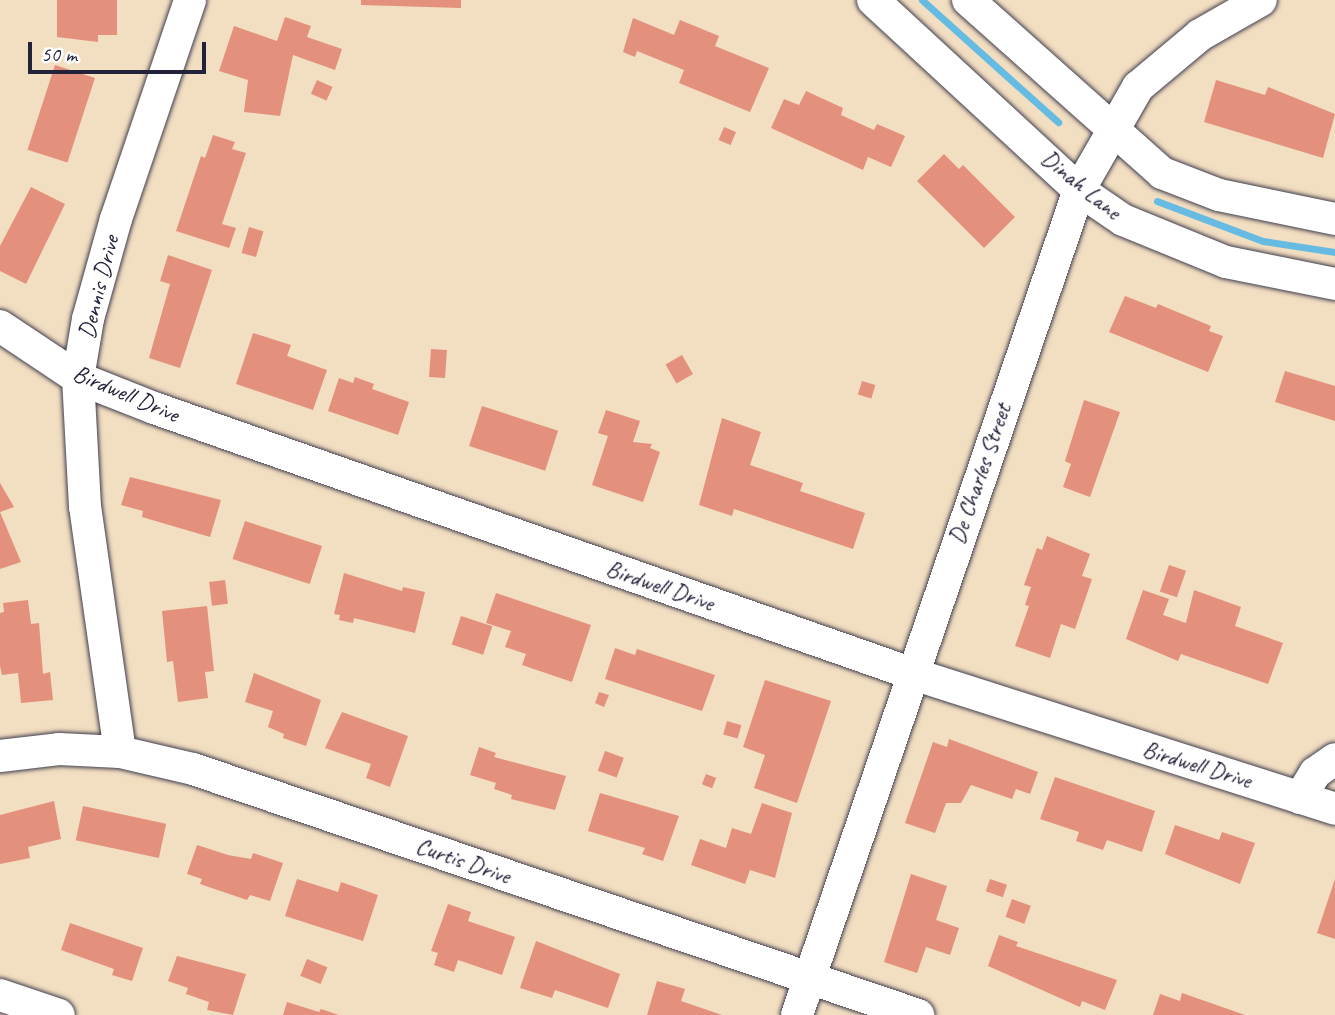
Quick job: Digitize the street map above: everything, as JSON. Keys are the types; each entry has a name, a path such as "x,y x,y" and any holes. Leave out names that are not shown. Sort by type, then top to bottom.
{"street":[{"name":"Dennis Drive","path":"120,752 85,507 78,378 88,319 116,219 190,0"},
{"name":"Dinah Lane","path":"873,0 1079,190 1123,220 1226,262 1335,284"},
{"path":"968,0 1162,173 1219,195 1335,219"},
{"name":"De Charles Street","path":"797,1015 1079,190 1138,87 1200,35 1261,0"},
{"name":"Birdwell Drive","path":"0,326 78,378 913,674 1335,809"},
{"name":"Curtis Drive","path":"0,756 59,750 120,752 193,769 808,980 918,1015"},
{"path":"1300,798 1315,772 1335,759"},
{"path":"0,995 59,1015"}],"building":[{"path":"57,0 117,0 117,35 98,35 98,42 57,37"},
{"path":"361,0 461,0 461,8 361,5"},
{"path":"285,17 311,26 307,37 342,49 335,70 293,55 280,116 244,112 248,80 219,71 234,26 277,41"},
{"path":"633,18 674,35 680,20 719,36 715,46 769,68 750,112 679,83 684,70 637,51 635,57 623,52"},
{"path":"55,65 95,78 67,163 27,150"},
{"path":"317,80 333,87 326,101 311,94"},
{"path":"1216,80 1265,95 1268,87 1335,114 1323,158 1204,122"},
{"path":"806,91 843,108 841,115 874,130 877,124 905,136 891,167 868,157 863,170 771,128 784,99 799,105"},
{"path":"724,127 736,132 730,145 719,140"},
{"path":"213,135 235,142 232,149 246,153 222,224 236,228 229,248 176,231 201,156 205,158"},
{"path":"944,154 959,169 963,165 1015,217 984,248 917,181"},
{"path":"31,187 65,204 26,284 0,271 0,246"},
{"path":"249,227 263,231 256,257 242,253"},
{"path":"168,255 212,270 180,368 149,358 170,284 160,281"},
{"path":"1125,296 1156,308 1158,304 1211,326 1209,331 1223,336 1208,372 1109,332"},
{"path":"253,333 291,345 287,356 327,370 313,410 236,384"},
{"path":"431,349 447,350 445,378 429,377"},
{"path":"682,355 693,374 677,384 666,364"},
{"path":"1285,371 1335,386 1335,421 1275,402"},
{"path":"355,377 374,384 372,389 409,402 398,435 328,411 339,378 353,383"},
{"path":"862,381 875,385 871,398 858,394"},
{"path":"1084,400 1120,412 1090,497 1063,487 1071,464 1065,461"},
{"path":"482,406 558,431 545,471 469,446"},
{"path":"606,410 640,421 633,442 652,444 650,448 660,452 643,502 592,485 608,436 598,433"},
{"path":"722,418 761,432 750,465 803,483 800,491 865,513 853,549 734,509 732,516 699,505"},
{"path":"130,477 221,500 210,537 142,517 143,511 121,505"},
{"path":"0,483 14,507 0,512"},
{"path":"0,512 21,562 0,569"},
{"path":"245,521 322,546 310,584 233,559"},
{"path":"1047,536 1090,554 1082,576 1092,579 1075,629 1061,624 1050,658 1015,646 1029,606 1025,605 1031,587 1024,585 1037,548 1042,550"},
{"path":"1169,565 1186,571 1177,597 1160,591"},
{"path":"344,573 402,591 403,587 425,592 415,633 354,618 353,623 339,620 340,615 334,614"},
{"path":"225,580 228,604 212,606 209,582"},
{"path":"1143,590 1169,599 1163,615 1186,623 1194,590 1241,607 1235,626 1283,643 1268,684 1181,654 1178,661 1126,639"},
{"path":"496,593 591,625 572,682 522,665 526,654 505,647 511,631 486,623"},
{"path":"28,600 31,624 39,623 43,674 50,672 53,700 21,703 18,673 2,675 0,613 4,612 3,603"},
{"path":"207,606 214,671 205,672 208,698 178,702 173,661 167,662 162,611"},
{"path":"461,616 492,626 483,655 452,645"},
{"path":"615,648 635,655 637,649 715,675 702,711 605,679"},
{"path":"254,673 321,700 306,746 283,738 284,734 268,727 273,711 245,702"},
{"path":"765,680 831,701 797,803 754,788 765,755 743,747"},
{"path":"599,692 609,695 604,707 595,703"},
{"path":"342,712 408,736 390,787 366,778 371,764 325,748"},
{"path":"727,721 741,725 738,739 723,734"},
{"path":"949,739 1038,772 1030,794 1016,789 1012,799 971,785 961,803 946,803 935,833 905,823 933,742 947,747"},
{"path":"479,747 496,753 494,757 566,776 555,810 511,799 512,795 494,789 496,783 470,775"},
{"path":"605,751 624,758 617,778 598,771"},
{"path":"706,774 716,778 712,788 702,784"},
{"path":"1055,777 1155,811 1142,852 1107,840 1103,850 1076,841 1079,832 1040,819"},
{"path":"600,793 679,816 663,861 642,854 645,848 588,831"},
{"path":"54,801 61,839 28,847 30,858 0,864 0,815"},
{"path":"762,803 792,813 775,878 750,870 745,884 691,865 700,839 726,848 732,828 751,834"},
{"path":"83,806 166,824 159,858 76,840"},
{"path":"1175,825 1219,840 1222,832 1255,843 1240,884 1165,854"},
{"path":"197,845 251,859 253,853 283,863 270,901 250,895 247,900 200,884 202,879 187,874"},
{"path":"911,874 947,886 936,920 959,928 950,955 926,947 917,973 884,962"},
{"path":"297,879 338,892 341,882 378,895 363,941 285,916"},
{"path":"990,879 1007,885 1003,897 986,891"},
{"path":"1335,879 1335,939 1317,933"},
{"path":"1012,899 1031,906 1024,924 1006,917"},
{"path":"448,904 471,912 468,921 515,937 502,975 458,960 454,972 434,965 438,953 431,951"},
{"path":"70,923 143,948 132,981 112,975 114,969 61,950"},
{"path":"999,935 1018,942 1016,946 1117,980 1105,1010 1082,1001 1080,1007 988,966"},
{"path":"536,941 620,974 608,1008 555,990 552,998 520,988"},
{"path":"177,956 246,974 233,1015 207,1010 209,1002 186,994 188,988 168,981"},
{"path":"307,959 327,967 321,984 300,976"},
{"path":"657,981 685,989 681,1001 722,1015 647,1015"},
{"path":"1182,993 1245,1015 1153,1015 1160,994 1180,1001"},
{"path":"287,1002 319,1012 321,1009 339,1015 283,1015"}],"waterway":[{"path":"922,0 1058,122"},
{"path":"1157,201 1263,241 1335,252"}]}
